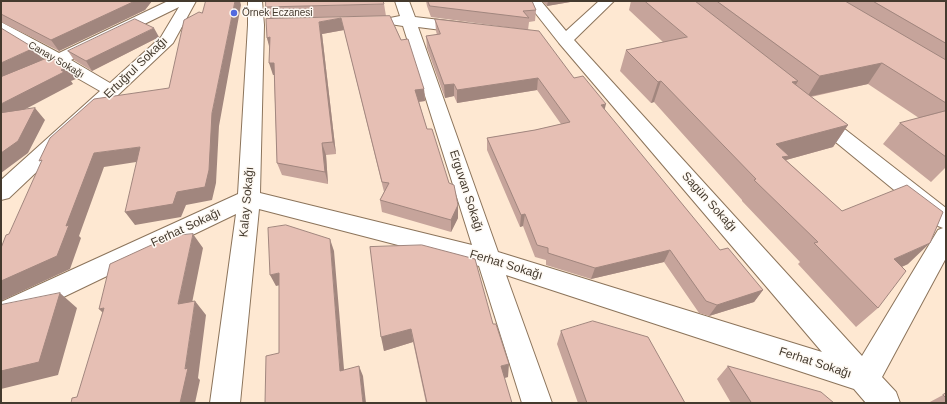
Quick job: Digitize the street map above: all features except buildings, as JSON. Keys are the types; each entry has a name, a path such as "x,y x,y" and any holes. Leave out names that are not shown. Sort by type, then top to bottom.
{"street":[{"path":"1,88 178,1 188,1"},
{"name":"Ertuğrul Sokağı","path":"1,192 167,40 188,1"},
{"name":"Kalay Sokağı","path":"225,403 249,198 264,25 256,1"},
{"name":"Sagün Sokağı","path":"533,1 885,403"},
{"path":"542,37 566,40 607,1"},
{"path":"378,22 406,11 479,30"},
{"name":"Erguvan Sokağı","path":"406,11 537,403"},
{"name":"Canay Sokağı","path":"1,27 57,61 112,91"},
{"path":"803,106 946,220"},
{"name":"Ferhat Sokağı","path":"1,315 249,198 489,259 865,379 946,236"}],"place":[{"name":"Örnek Eczanesi","path":"234,13"}]}
